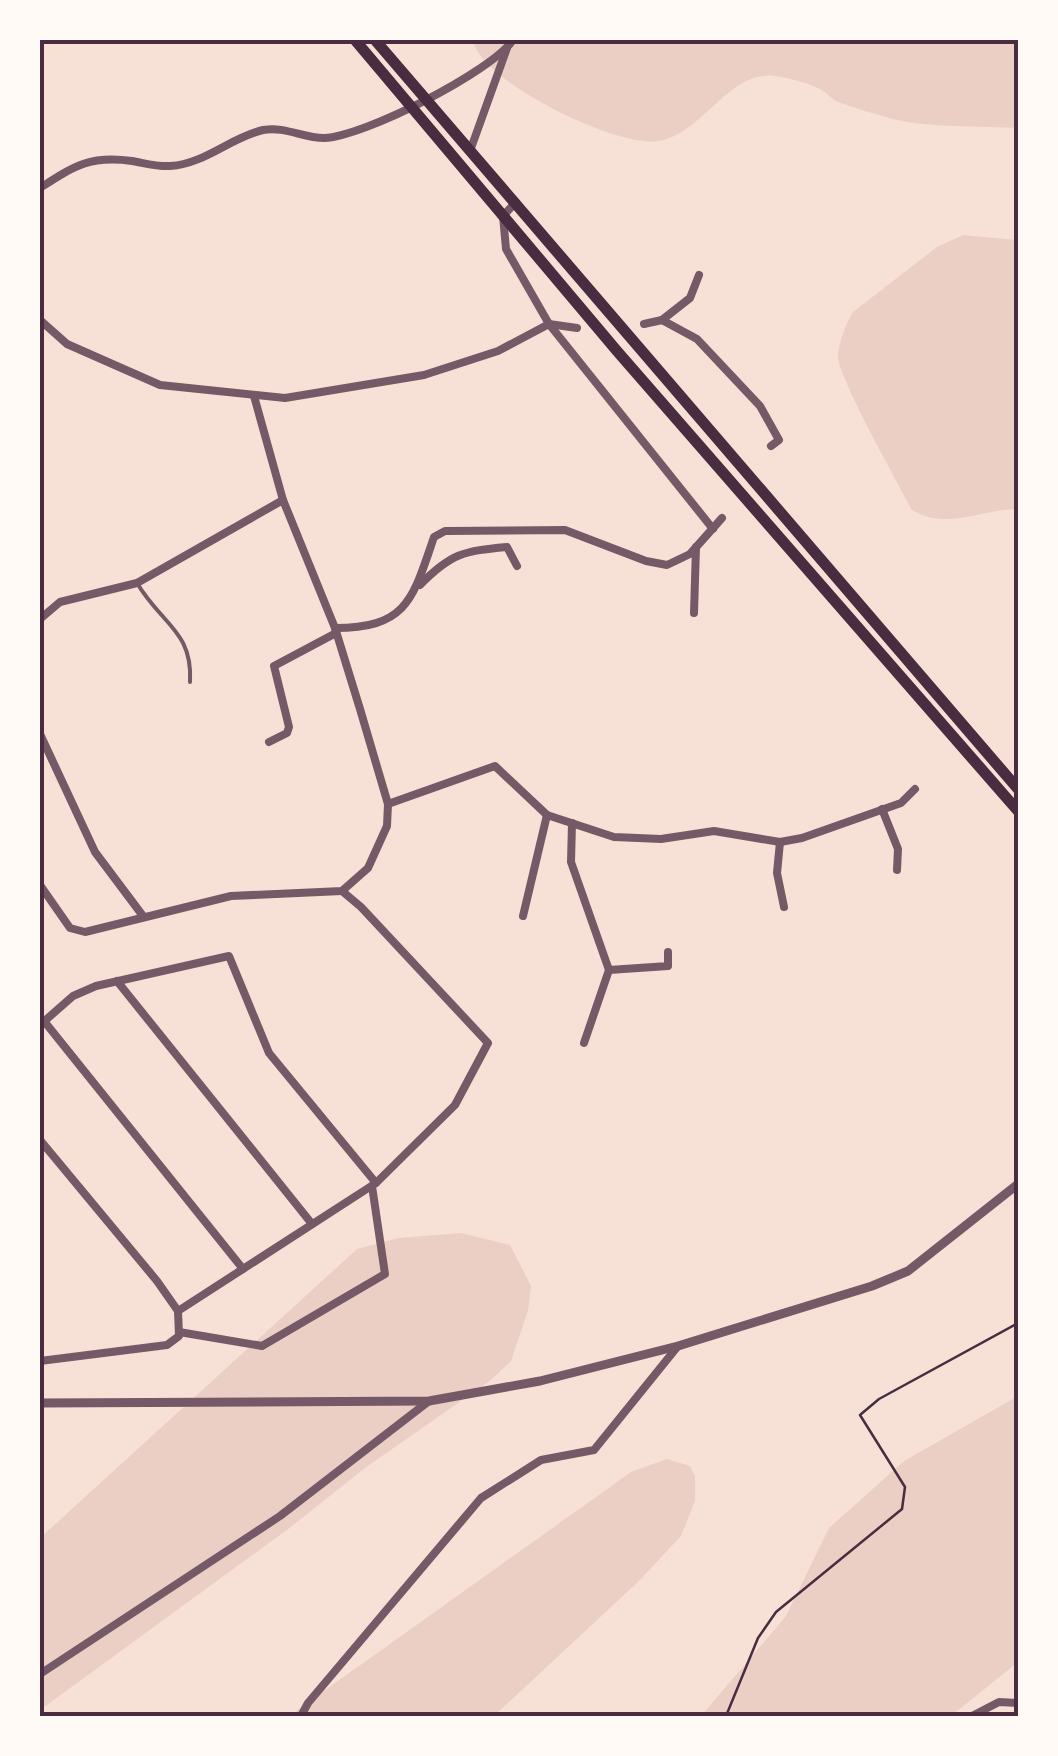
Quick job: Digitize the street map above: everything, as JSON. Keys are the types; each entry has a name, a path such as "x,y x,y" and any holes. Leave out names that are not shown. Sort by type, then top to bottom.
{"main road":[{"path":"354,40 1018,810"},
{"path":"375,40 1018,789"}],"street":[{"path":"470,151 510,44"},
{"path":"40,188 75,165 105,157 170,166 199,159 260,130 280,129 324,138 376,124 468,76 510,44"},
{"path":"516,202 503,216 506,249 550,324 712,529"},
{"path":"644,324 662,320 690,298 699,275"},
{"path":"40,320 67,344 160,385 286,398 424,375 498,351 550,324 577,328"},
{"path":"662,320 697,339 760,406 779,440 771,446"},
{"path":"40,885 70,928 85,932 230,896 342,891 368,868 375,856 387,826 388,804 335,631 283,500 254,396"},
{"path":"40,619 60,602 138,583 283,500"},
{"path":"417,588 434,536 445,531 565,530 646,561 667,564 696,548 722,518"},
{"path":"268,742 287,733 289,727 274,666 335,631 366,628 400,612 443,562 463,551 507,547 517,566"},
{"path":"694,613 696,548"},
{"path":"40,734 95,852 143,916"},
{"path":"388,804 495,766 547,816 614,837 661,839 714,831 780,842 900,803 915,789"},
{"path":"882,810 898,849 897,870"},
{"path":"523,916 547,816"},
{"path":"572,823 571,862 610,970 584,1043"},
{"path":"780,842 777,874 784,908"},
{"path":"178,1312 374,1184 455,1105 488,1043 342,891"},
{"path":"610,970 668,966 668,952"},
{"path":"179,1332 262,1346 385,1274 374,1184 269,1053 229,956 96,986 73,996 42,1023 243,1269"},
{"path":"117,981 312,1224"},
{"path":"40,1140 156,1281 178,1312 179,1332 167,1345 40,1361"},
{"path":"40,1404 429,1400 540,1380 816,1306 908,1271 1018,1184"},
{"path":"301,1716 481,1498 541,1460 594,1450 678,1346"},
{"path":"40,1674 280,1516 429,1400"},
{"path":"972,1716 1000,1702 1018,1703"}],"lane":[{"path":"138,583 149,602 185,641 191,663 190,682"}],"path":[{"path":"726,1716 758,1638 776,1612 902,1509 905,1487 860,1414 879,1399 1018,1323"}],"shaded area":[{"path":"473,40 1018,40 1018,128 903,121 838,102 804,83 759,76 730,91 675,136 640,141 584,123 524,92 481,56"},
{"path":"963,235 1018,240 1018,509 938,519 912,510 858,406 838,356 853,312 937,247"},
{"path":"461,1233 510,1245 531,1286 528,1311 511,1361 491,1380 365,1468 287,1530 40,1710 40,1538 357,1249 398,1238"},
{"path":"1018,1396 1018,1662 951,1716 701,1716 786,1616 829,1528 904,1461"},
{"path":"667,1459 690,1466 695,1476 695,1501 681,1536 639,1581 494,1716 289,1716 631,1472"}]}
